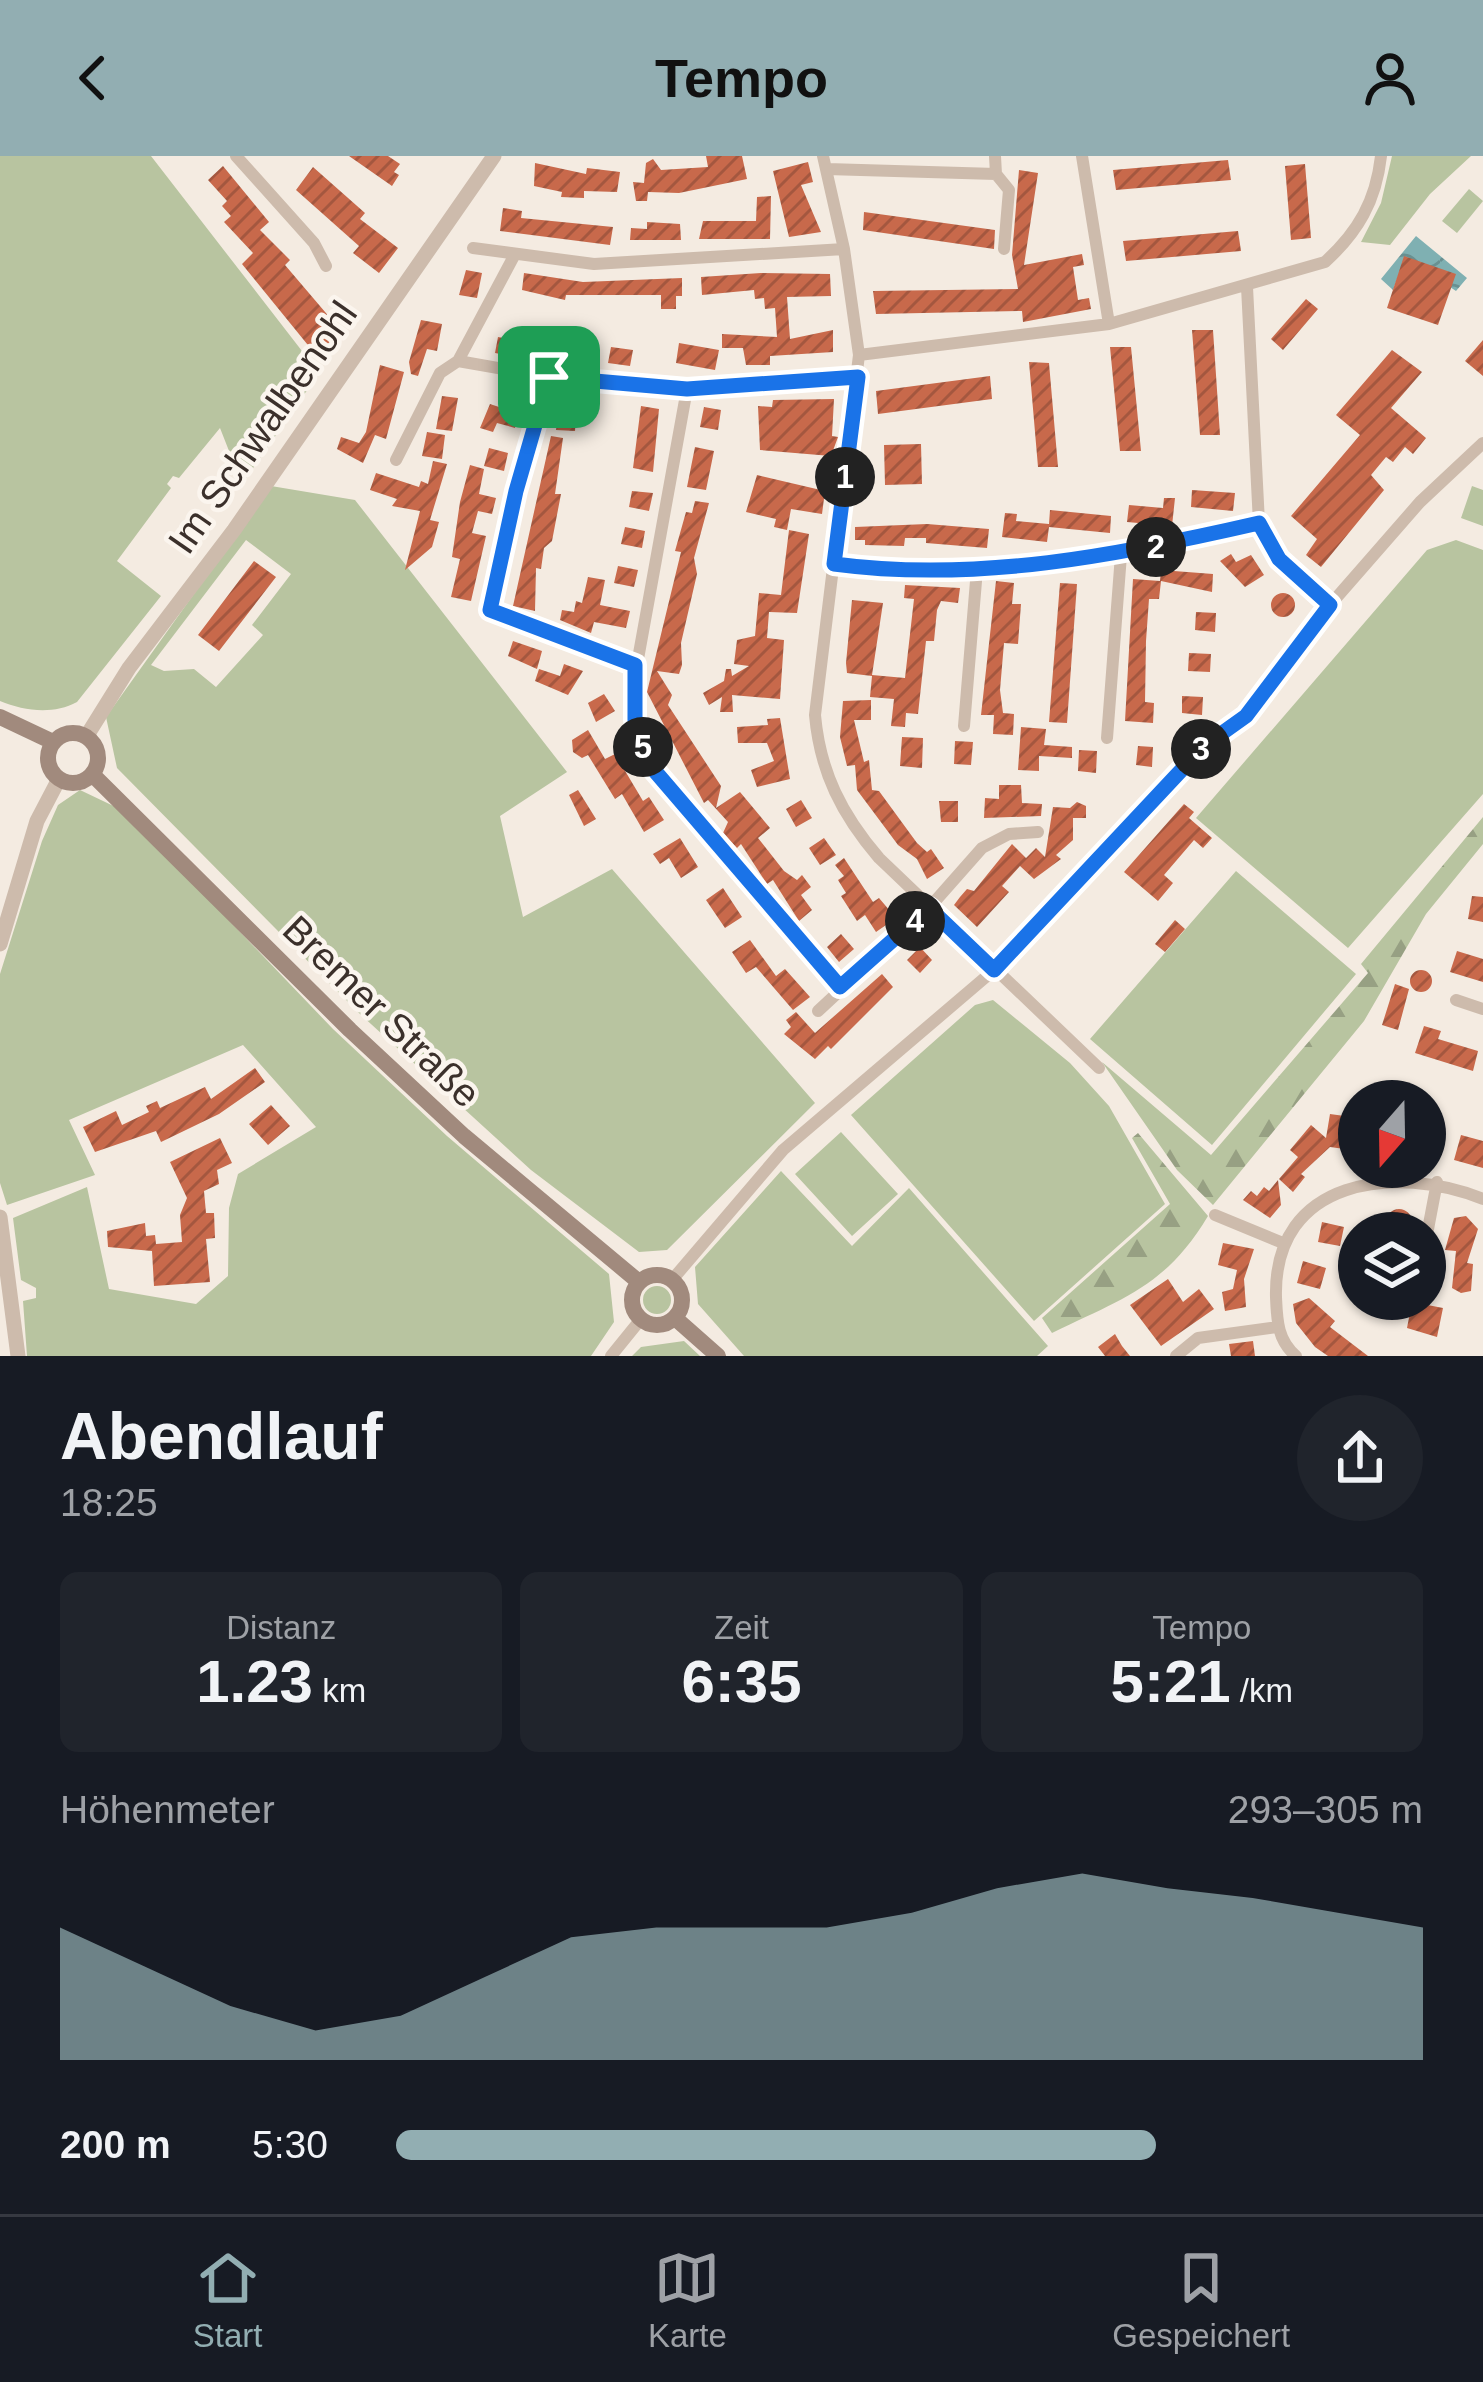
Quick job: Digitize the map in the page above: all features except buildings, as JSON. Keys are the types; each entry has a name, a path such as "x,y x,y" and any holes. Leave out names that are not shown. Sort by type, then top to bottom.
{"main road":[{"path":"0,717 53,742"},
{"path":"72,733 86,737 98,758 92,774 80,782 59,779 49,765 53,742 72,733"},
{"name":"Bremer Straße","path":"92,774 464,1136 639,1282"},
{"path":"656,1275 672,1280 682,1301 675,1318 654,1325 640,1319 632,1301 639,1282 656,1275"},
{"path":"675,1318 718,1356"}],"street":[{"path":"236,156 314,243 326,266"},
{"name":"Im Schwalbenohl","path":"86,737 129,668 234,530 494,156"},
{"path":"995,156 996,174 1009,190 1004,249"},
{"path":"1082,156 1109,324"},
{"path":"859,355 1109,324 1325,262 1352,237 1378,181 1381,156"},
{"path":"996,174 825,163 844,249 859,355 815,715 821,756 853,827 929,908 1100,1068"},
{"path":"473,248 594,264 844,249"},
{"path":"396,460 440,373 458,361 514,256"},
{"path":"1247,287 1259,523 1279,559 1330,605"},
{"path":"458,361 549,377 687,389 858,377"},
{"path":"549,377 516,491 490,610 635,665"},
{"path":"687,389 635,665 635,720 654,770 840,987"},
{"path":"672,1280 783,1150 994,970 1204,746 1246,716 1330,605 1420,502 1483,443"},
{"path":"834,564 976,569 1120,555 1259,523"},
{"path":"1107,738 1120,555"},
{"path":"964,726 976,569"},
{"path":"0,944 37,821 59,779"},
{"path":"818,1011 929,908 993,839 1038,832"},
{"path":"1456,1000 1483,1009"},
{"path":"1446,1185 1483,1199"},
{"path":"1296,1356 1277,1327 1283,1244 1293,1222 1311,1205 1342,1192 1380,1188"},
{"path":"1215,1215 1283,1244"},
{"path":"0,1217 18,1356"},
{"path":"611,1356 640,1319"},
{"path":"1177,1356 1198,1338 1277,1327"}],"green space":[{"path":"0,156 151,156 319,373 242,484 220,428 179,478 173,476 167,484 171,488 117,561 161,596 77,702 48,710 0,701"},
{"path":"1392,156 1471,156 1430,194 1390,245 1361,242 1381,203"},
{"path":"1469,189 1483,201 1457,233 1442,221"},
{"path":"271,486 355,500 567,772 500,816 523,917 612,869 815,1103 667,1250 639,1252 531,1170 360,1014 117,768 106,717","holes":["246,540 291,574 252,625 263,635 216,687 194,669 164,671 151,665"]},
{"path":"1472,486 1483,490 1483,526 1461,518"},
{"path":"1456,540 1483,550 1483,794 1348,948 1196,818 1427,550"},
{"path":"80,790 124,811 333,1029 447,1136 609,1274 614,1322 591,1356 27,1356 23,1301 36,1298 36,1288 21,1280 13,1218 87,1187 109,1289 196,1304 228,1276 229,1208 238,1174 316,1127 243,1045 69,1120 95,1175 7,1205 0,1183 0,974 42,841 58,805"},
{"path":"1483,817 1483,844 1426,914 1364,1021 1213,1205 1177,1170 1102,1062 1211,1155 1368,973 1361,964"},
{"path":"1236,871 1356,974 1212,1145 1090,1039"},
{"path":"993,1000 1070,1063 1109,1106 1165,1204 1034,1321 851,1115 975,1005"},
{"path":"841,1132 898,1194 852,1236 795,1174"},
{"path":"1138,1133 1208,1216 1159,1275 1052,1333 1042,1318 1170,1204 1132,1138"},
{"path":"781,1171 852,1246 909,1188 1048,1346 1037,1356 744,1356 698,1304 695,1267"},
{"path":"657,1286 667,1290 671,1300 667,1310 657,1314 647,1310 643,1300 647,1290"},
{"path":"684,1341 700,1356 632,1356 641,1347"}],"water":[{"path":"1416,236 1467,278 1456,291 1405,257 1393,290 1381,279"}],"route":[{"path":"549,377 687,389 858,377 834,564 976,569 1120,555 1259,523 1279,559 1330,605 1246,716 1204,746 994,970 929,908 840,987 654,770 635,720 635,665 490,610 516,491 549,377"}]}
